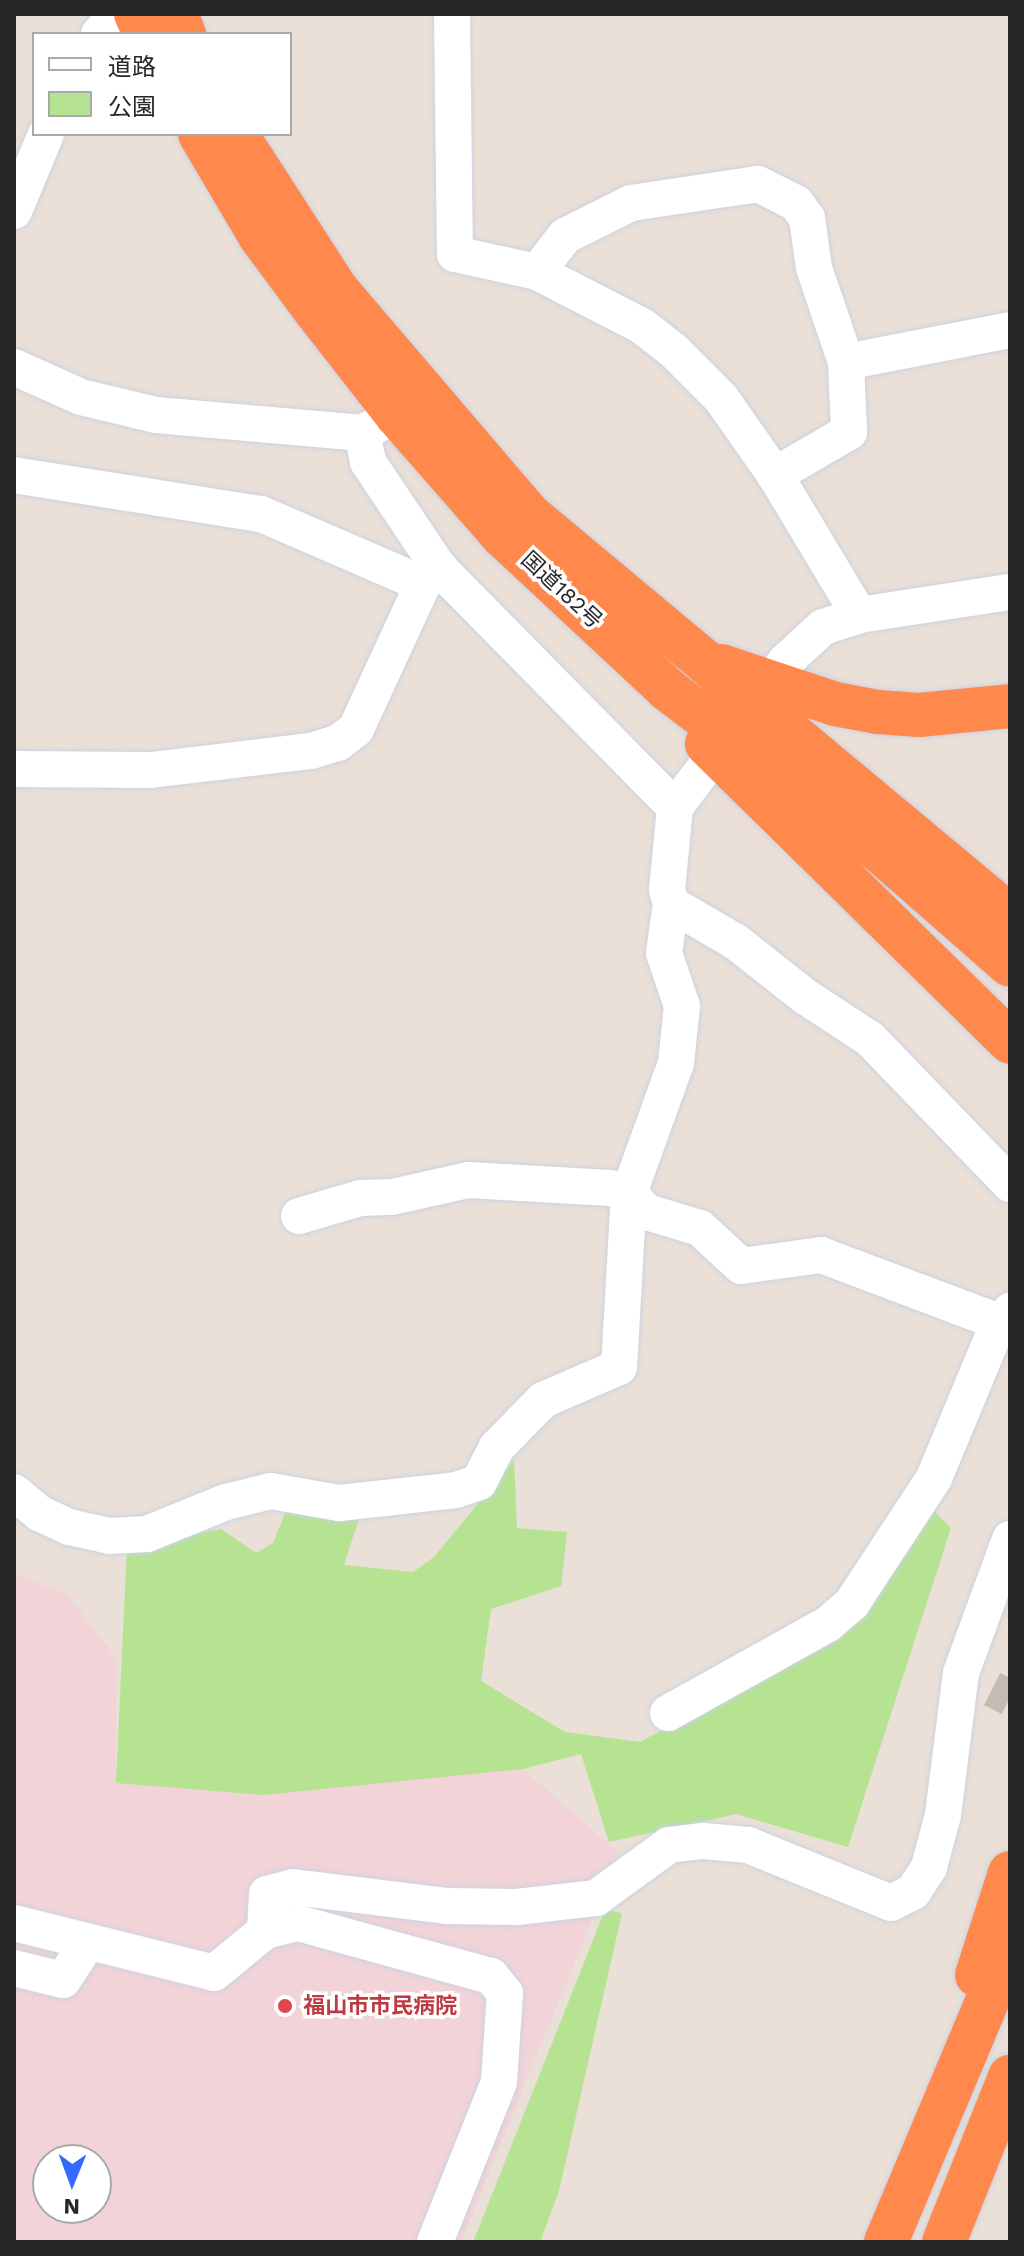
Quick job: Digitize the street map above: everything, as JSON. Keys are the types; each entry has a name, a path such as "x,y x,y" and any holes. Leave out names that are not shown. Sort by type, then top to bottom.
{"highway":[{"name":"国道182号","path":"201,136 260,236 380,424 667,689 743,719 1010,916"},
{"name":"国道182号","path":"237,136 337,290 528,514 704,660 743,719 881,852 1010,965"},
{"path":"743,719 835,704 919,715 1010,706"},
{"path":"743,719 1010,1042"},
{"path":"949,2090 975,1980 1010,1873"},
{"path":"886,2242 1010,1947"},
{"path":"944,2242 1008,2090"}],"street":[{"path":"101,32 117,14"},
{"path":"452,14 455,254 537,272 642,326 674,351 721,398 775,475 859,615"},
{"path":"14,211 45,136"},
{"path":"537,272 565,236 631,203 758,184 796,203 807,218 814,268 846,362 849,432 775,475"},
{"path":"846,362 1010,330"},
{"path":"14,367 81,397 156,415 380,424 368,462 431,576 675,807"},
{"path":"14,475 261,514 431,576"},
{"path":"14,769 151,770 311,751 338,743 356,729 431,576"},
{"path":"14,1492 39,1513 69,1527 110,1536 147,1534 226,1502 271,1491 339,1503 456,1490 479,1482 497,1447 543,1400 619,1367 629,1193 676,1063 682,1006 664,953 671,904 667,890 675,807 802,641 823,627 859,615 1010,592"},
{"path":"671,904 736,942 870,1039 1010,1184"},
{"path":"299,1216 360,1198 392,1197 468,1180 629,1193 647,1212 700,1228 741,1266 821,1255 1005,1316 934,1478 852,1603 828,1624 668,1713"},
{"path":"265,1931 267,1894 293,1887 448,1906 517,1907 596,1898 669,1845 703,1841 748,1845 891,1903 913,1892 929,1867 1010,1539"},
{"path":"14,1923 214,1973 265,1931 298,1923 327,1928 491,1976 505,1993 499,2082 435,2242"},
{"path":"14,1968 63,1980 88,1942"}],"shaded area":[{"name":"福山市市民病院","path":"14,1574 67,1594 116,1658 116,1783 523,1769 619,1853 461,2242 14,2242"}],"green space":[{"path":"514,1460 517,1528 567,1532 561,1586 491,1609 481,1681 565,1732 640,1742 858,1623 927,1504 951,1528 848,1847 736,1814 609,1842 581,1754 523,1769 263,1795 116,1783 127,1546 221,1529 256,1553 273,1543 287,1509 360,1515 344,1565 413,1572 434,1557"},
{"path":"605,1910 622,1913 559,2191 540,2242 473,2242"}],"tunnel":[{"path":"992,1689 1010,1698"}],"place":[{"name":"福山市市民病院","path":"285,2006"}]}
